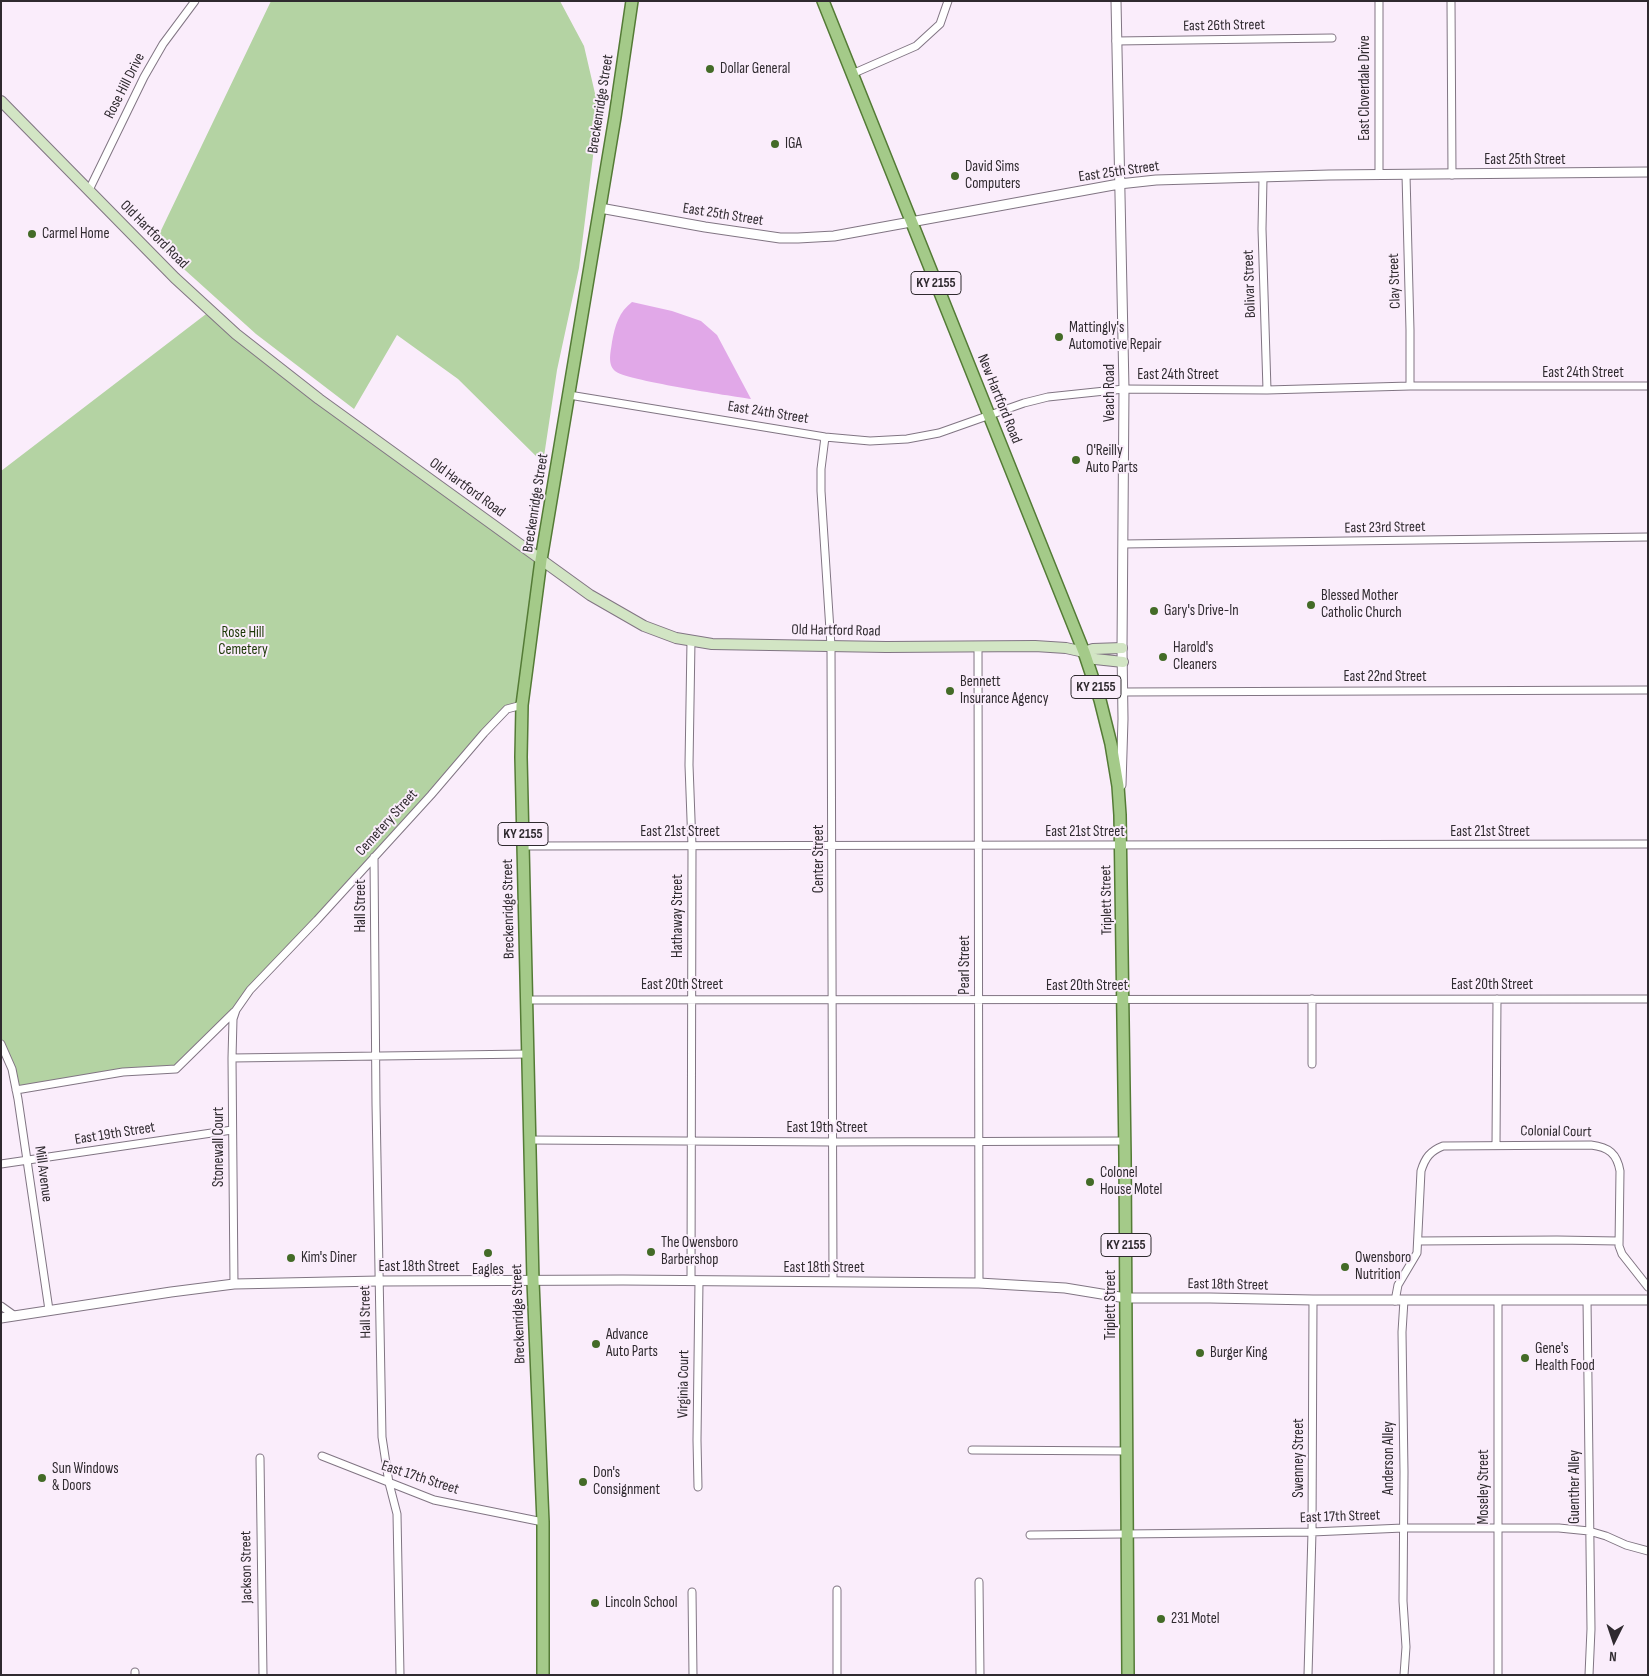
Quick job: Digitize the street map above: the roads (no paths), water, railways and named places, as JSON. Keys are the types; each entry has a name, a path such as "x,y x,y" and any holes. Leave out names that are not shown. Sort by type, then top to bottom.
{"main road":[{"name":"Breckenridge Street","path":"544,1675 543,1522 533,1281 526,1000 521,757 522,705 541,560 600,208 632,1"},
{"name":"New Hartford Road","path":"823,1 1084,652 1100,700 1111,744 1118,786 1120,815"},
{"name":"Old Hartford Road","path":"1,100 175,278 236,334 327,404 541,560 612,609 660,632 691,641 731,645 978,646 1066,648 1084,652"},
{"path":"1084,652 1093,649 1122,648"},
{"path":"1084,652 1095,658 1122,662"},
{"name":"Triplett Street","path":"1120,815 1125,1141 1128,1675"}],"street":[{"name":"Rose Hill Drive","path":"89,190 144,77 163,44 195,1"},
{"path":"852,74 916,46 940,24 948,1"},
{"name":"Veach Road","path":"1116,1 1124,389 1123,692 1120,815"},
{"name":"East Cloverdale Drive","path":"1379,1 1379,175"},
{"path":"1451,1 1452,174"},
{"name":"East 26th Street","path":"1116,41 1332,38"},
{"name":"East 25th Street","path":"600,208 705,227 780,238 798,238 834,236 1119,184 1156,180 1648,172"},
{"name":"Clay Street","path":"1406,175 1410,386"},
{"name":"Bolivar Street","path":"1263,178 1262,229 1267,390"},
{"name":"East 24th Street","path":"569,395 825,436 870,441 907,439 939,433 1024,403 1048,397 1124,389 1267,390 1410,386 1648,386"},
{"name":"Center Street","path":"825,436 821,469 821,491 831,646 833,1282"},
{"name":"East 23rd Street","path":"1123,544 1648,537"},
{"name":"Hathaway Street","path":"691,641 689,765 692,846 691,999 695,1281"},
{"name":"Pearl Street","path":"978,646 979,1284"},
{"name":"East 22nd Street","path":"1123,692 1648,690"},
{"name":"Cemetery Street","path":"16,1090 123,1072 176,1069 236,1010 250,990 506,709 522,705"},
{"name":"East 21st Street","path":"523,846 1648,844"},
{"name":"Hall Street","path":"374,856 375,1056 382,1437 389,1483 397,1514 400,1675"},
{"path":"1312,999 1312,1064"},
{"path":"1496,1145 1497,999"},
{"name":"East 20th Street","path":"526,1000 1648,999"},
{"name":"Stonewall Court","path":"234,1284 232,1058 233,1019 236,1010"},
{"name":"Mill Avenue","path":"1,1044 12,1069 16,1090 49,1310"},
{"path":"232,1058 528,1054"},
{"name":"East 19th Street","path":"1,1164 232,1130"},
{"name":"East 19th Street","path":"530,1140 692,1142 1125,1141"},
{"name":"Colonial Court","path":"1399,1301 1398,1284 1417,1253 1421,1171 1428,1154 1443,1146 1592,1145 1608,1150 1614,1155 1620,1172 1618,1241 1622,1254 1648,1287"},
{"path":"1418,1240 1618,1241"},
{"name":"East 18th Street","path":"1,1318 234,1284 379,1281 622,1280 979,1284 1065,1288 1126,1298 1399,1301 1648,1300"},
{"name":"Virginia Court","path":"695,1281 698,1487"},
{"name":"Swenney Street","path":"1308,1675 1312,1532 1313,1300"},
{"name":"Moseley Street","path":"1498,1300 1498,1675"},
{"name":"Guenther Alley","path":"1587,1300 1590,1675"},
{"name":"Anderson Alley","path":"1399,1301 1402,1332 1404,1472 1403,1601 1406,1648 1404,1675"},
{"path":"1,1306 15,1316"},
{"path":"972,1450 1127,1451"},
{"name":"East 17th Street","path":"322,1456 434,1500 543,1522"},
{"name":"Jackson Street","path":"260,1458 262,1675"},
{"name":"East 17th Street","path":"1030,1535 1312,1532 1403,1528 1559,1528 1589,1531 1648,1551"},
{"path":"979,1582 980,1675"},
{"path":"837,1590 837,1675"},
{"path":"692,1592 693,1675"}],"place":[{"name":"Dollar General","path":"710,69"},
{"name":"IGA","path":"775,144"},
{"name":"David Sims Computers","path":"955,176"},
{"name":"Carmel Home","path":"32,234"},
{"name":"Mattingly's Automotive Repair","path":"1059,337"},
{"name":"O'Reilly Auto Parts","path":"1076,460"},
{"name":"Blessed Mother Catholic Church","path":"1311,605"},
{"name":"Gary's Drive-In","path":"1154,611"},
{"name":"Harold's Cleaners","path":"1163,657"},
{"name":"Bennett Insurance Agency","path":"950,691"},
{"name":"Colonel House Motel","path":"1090,1182"},
{"name":"The Owensboro Barbershop","path":"651,1252"},
{"name":"Eagles","path":"488,1253"},
{"name":"Kim's Diner","path":"291,1258"},
{"name":"Owensboro Nutrition","path":"1345,1267"},
{"name":"Advance Auto Parts","path":"596,1344"},
{"name":"Burger King","path":"1200,1353"},
{"name":"Gene's Health Food","path":"1525,1358"},
{"name":"Sun Windows & Doors","path":"42,1478"},
{"name":"Don's Consignment","path":"583,1482"},
{"name":"Lincoln School","path":"595,1603"},
{"name":"231 Motel","path":"1161,1619"}],"park label":[{"name":"Rose Hill Cemetery","path":"243,642"}]}
